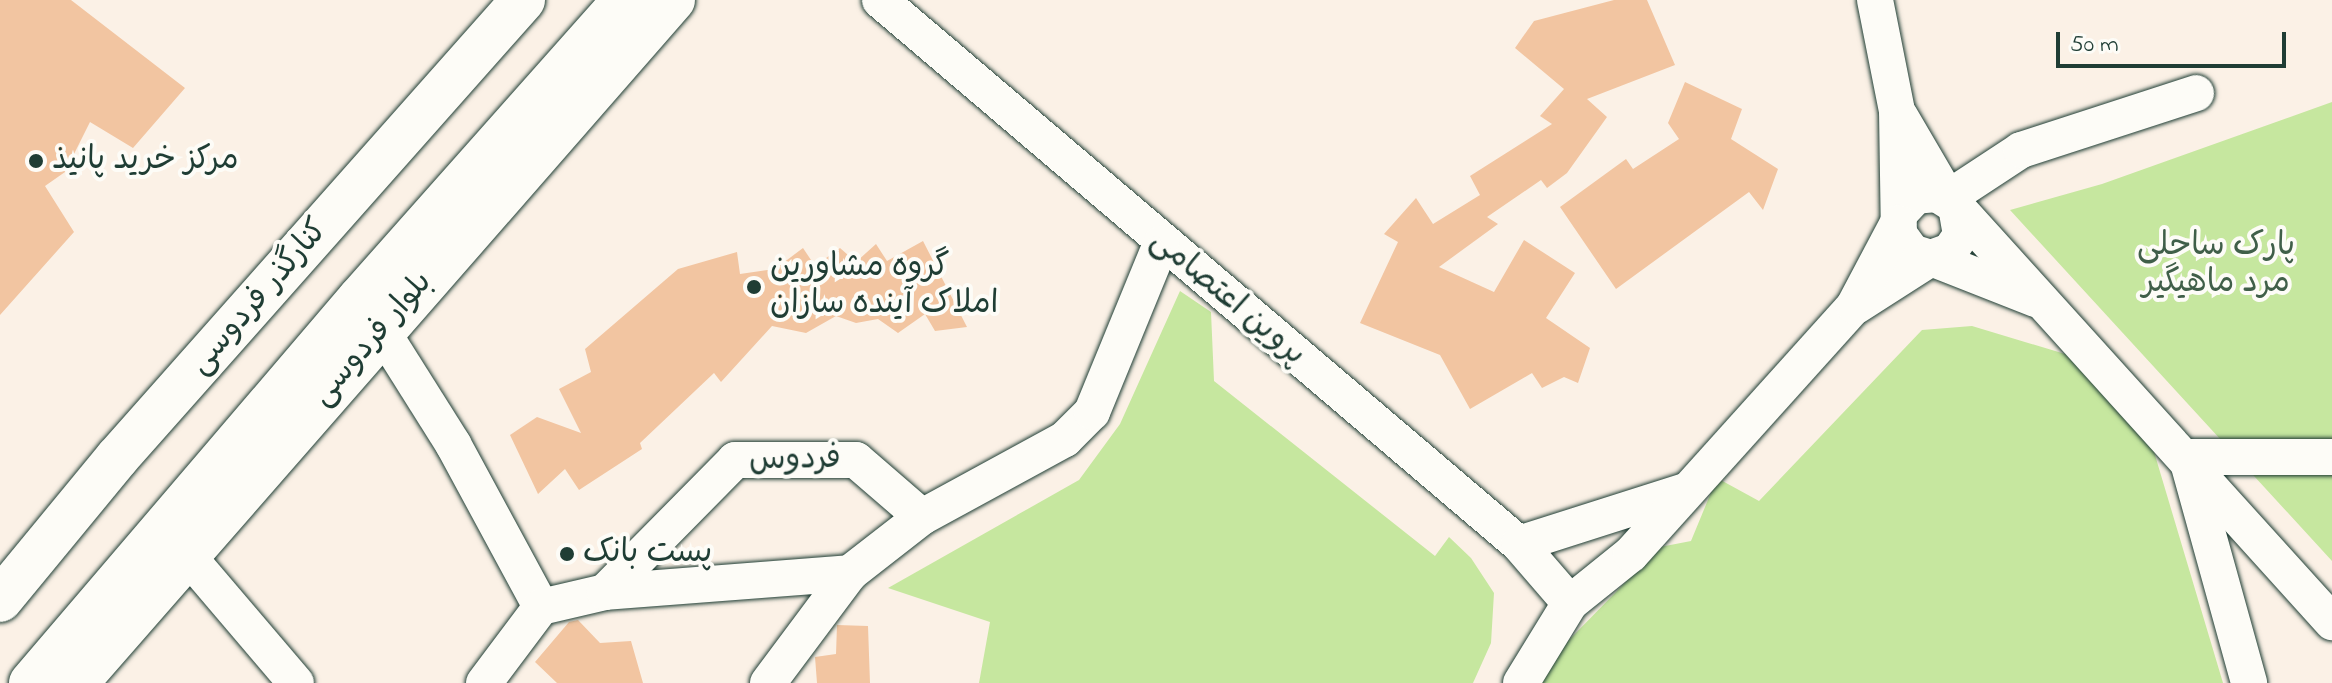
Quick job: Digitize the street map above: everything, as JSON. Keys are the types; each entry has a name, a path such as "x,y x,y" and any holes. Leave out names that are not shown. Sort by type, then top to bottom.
{"main road":[{"name":"کنارگذر فردوسی","path":"0,600 117,458 523,0"},
{"name":"بلوار فردوسی","path":"76,683 187,555 371,313 625,0"},
{"name":"بلوار فردوسی","path":"31,683 371,313 673,0"}],"street":[{"name":"پروین اعتصامی","path":"880,0 1161,244 1519,544 1570,603"},
{"path":"1875,0 1897,111 1899,218 1904,244 1931,258 2040,301"},
{"path":"1952,202 2021,150 2196,93"},
{"path":"1854,306 1957,244 1962,225 1952,202 1897,111"},
{"path":"1521,683 1570,603 1631,554 1854,306 1899,218 1916,196 1952,202 2187,457 2332,622"},
{"path":"768,683 850,573 922,517 1065,439 1092,412 1161,244"},
{"path":"371,313 453,444 541,607"},
{"path":"2187,457 2332,457"},
{"path":"2187,457 2249,683"},
{"name":"فردوس","path":"605,592 735,460 856,460 922,517"},
{"path":"1519,544 1690,489"},
{"path":"187,555 296,683"},
{"path":"495,678 541,607 605,592 850,573"}],"green space":[{"name":"پارک ساحلی مرد ماهیگیر","path":"2332,102 2332,561 2010,210 2102,184"},
{"path":"1180,291 1211,312 1214,381 1435,556 1449,537 1471,558 1494,593 1491,643 1473,683 979,683 990,622 888,588 1079,480 1120,424"},
{"path":"1972,326 2085,360 2149,435 2223,683 1540,683 1568,641 1660,547 1691,541 1717,478 1759,501 1922,330"}],"building":[{"name":"مرکز خرید پانیذ","path":"0,0 71,0 185,88 133,148 90,122 65,172 45,186 74,232 0,315"},
{"path":"1614,0 1647,0 1675,65 1587,99 1607,117 1567,173 1547,188 1541,180 1487,217 1498,224 1439,267 1494,292 1524,240 1575,273 1546,318 1590,348 1578,383 1564,377 1542,388 1532,373 1470,409 1440,355 1360,323 1398,242 1384,234 1416,198 1433,224 1480,195 1470,176 1552,124 1540,116 1564,89 1515,48 1534,21"},
{"path":"1685,82 1742,109 1731,139 1778,169 1763,210 1749,192 1616,289 1560,207 1626,159 1633,169 1679,139 1668,123"},
{"path":"923,241 967,327 935,331 925,314 898,333 878,319 856,323 836,316 806,333 772,326 721,382 714,373 640,443 642,449 579,490 565,469 538,494 510,435 537,417 581,433 559,389 591,372 585,349 678,269 737,252 740,274 775,269 803,248 815,266 840,248 856,262 876,244 887,261"},
{"path":"578,620 600,643 631,641 643,683 557,683 535,662 569,622"},
{"path":"837,625 868,626 870,683 817,683 815,657 836,654"}],"place":[{"name":"مرکز خرید پانیذ","path":"36,161"},
{"name":"گروه مشاورین املاک آینده سازان","path":"754,287"},
{"name":"پست بانک","path":"567,554"}]}
